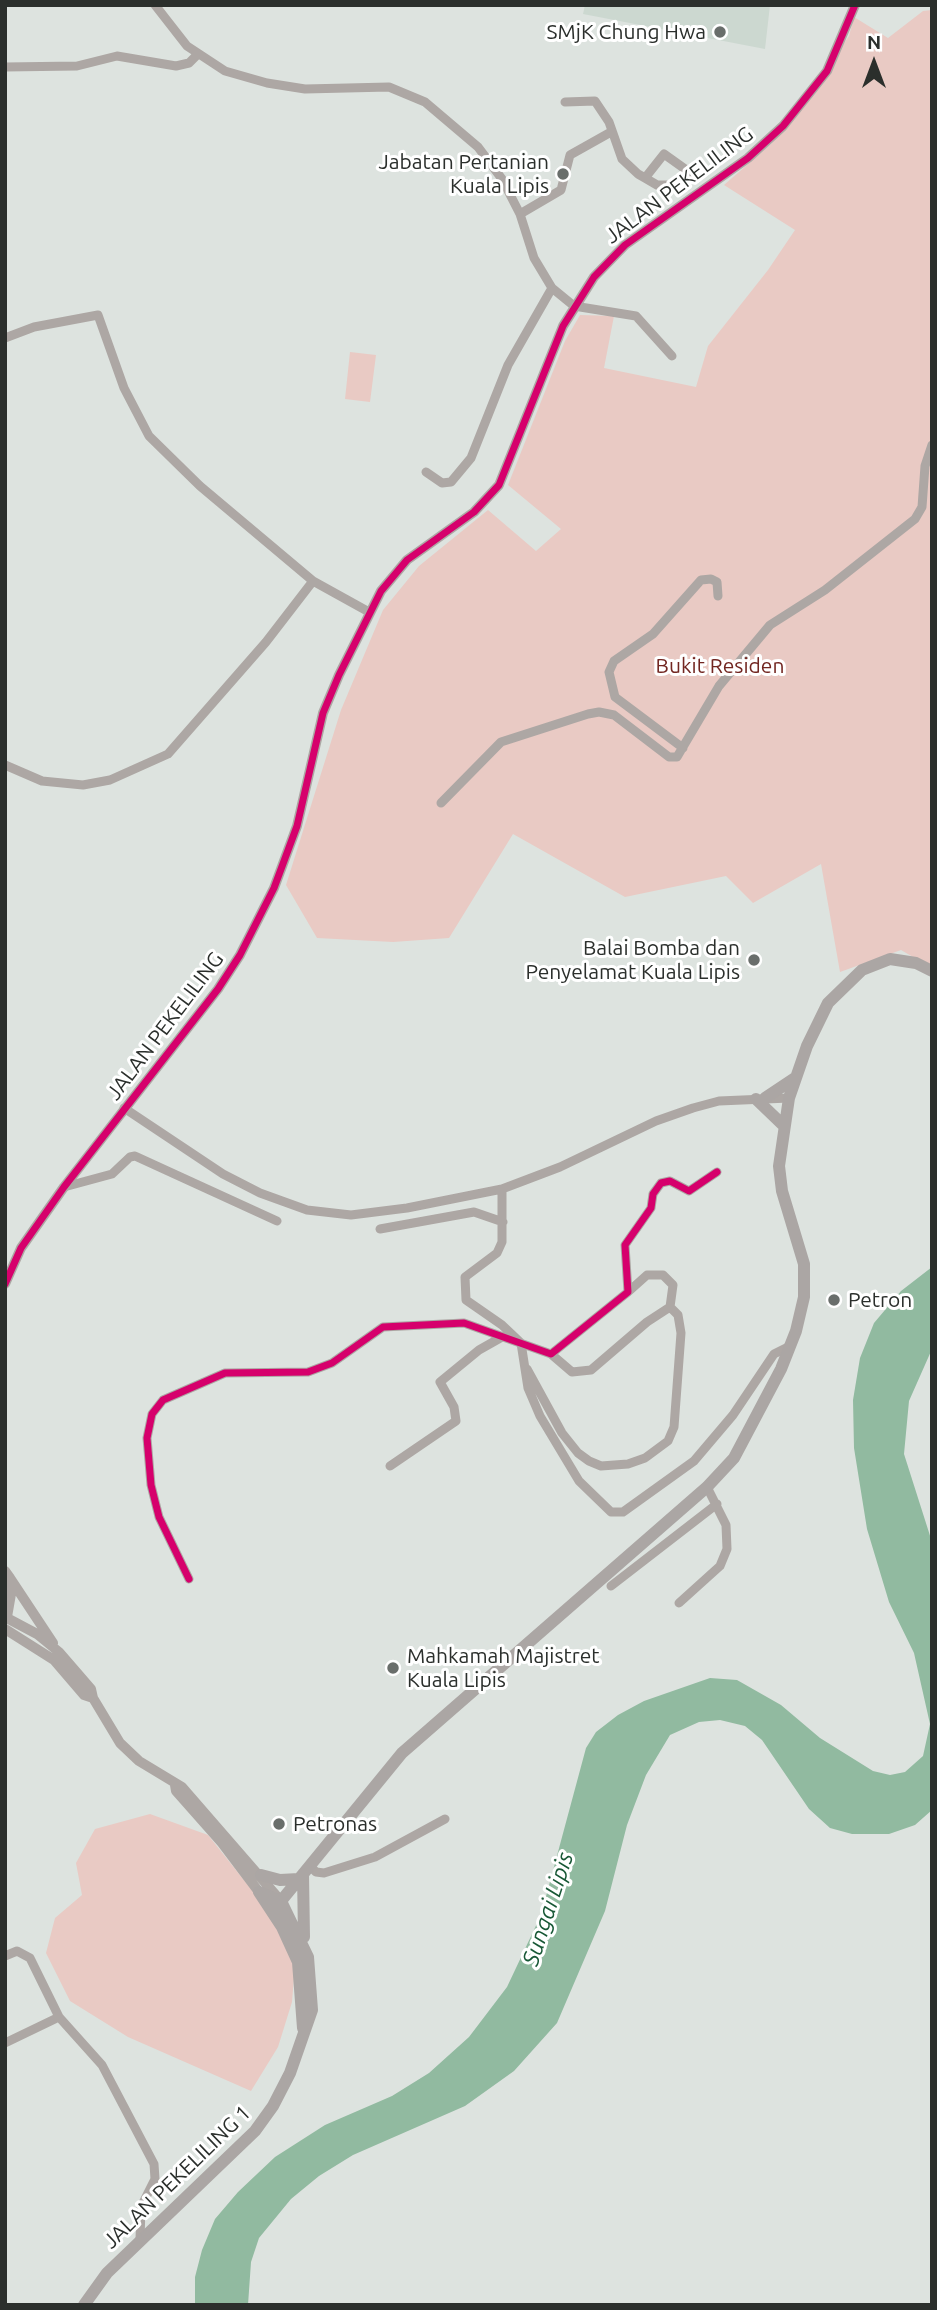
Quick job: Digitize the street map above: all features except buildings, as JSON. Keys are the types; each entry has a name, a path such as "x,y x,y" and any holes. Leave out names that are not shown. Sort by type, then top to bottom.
{"main road":[{"path":"282,1927 278,1912 281,1901 402,1753 707,1487 746,1441 790,1346 804,1297 806,1278 780,1178 783,1125 794,1078 828,1003 853,976 890,959 916,963 932,971"},
{"path":"783,1125 761,1098 794,1078"},
{"path":"261,1875 280,1880 304,1873"},
{"name":"JALAN PEKELILING 1","path":"84,2305 107,2273 266,2118 290,2073 312,2010 302,1917 304,1873"},
{"path":"259,1892 281,1901 308,1957"},
{"path":"259,1892 282,1927 298,1962 304,2032"}],"street":[{"path":"155,5 177,36 197,55 225,71 267,83 327,91 378,86 414,94 485,156 511,192 534,258 552,288 575,306 636,316 672,356"},
{"name":"JALAN PEKELILING","path":"5,1284 22,1248 64,1187 229,975 274,888 298,826 323,713 369,612 399,567 460,523 499,485 551,352 594,277 625,245 748,158 793,116 827,71 855,5"},
{"path":"5,67 77,66 117,56 176,66 189,63 197,55"},
{"path":"565,102 589,99 595,101 609,122 622,159 645,178 657,185 667,186 692,174 664,154 645,178"},
{"path":"520,214 562,190 570,155 611,132"},
{"path":"426,472 442,483 450,482 471,458 508,365 552,288"},
{"path":"5,338 34,327 98,315 124,388 149,436 200,486 313,581 369,612"},
{"path":"441,803 501,742 588,714 599,712 614,715 672,759 677,757 719,686 771,625 824,590 915,519 922,510 925,466 932,445"},
{"path":"683,748 615,697 609,671 614,661 653,634 701,580 711,579 717,582 718,596"},
{"path":"5,765 42,781 83,785 110,780 167,754 258,651 313,581"},
{"path":"124,1108 223,1174 260,1193 307,1210 374,1214 502,1189 560,1167 671,1114 719,1101 789,1098"},
{"path":"64,1187 113,1174 130,1157 135,1156 277,1221"},
{"path":"628,1293 625,1245 651,1208 653,1194 667,1180 685,1191 694,1190 717,1172"},
{"path":"502,1189 502,1242 497,1253 471,1270 465,1278 463,1288 470,1305 502,1325 521,1343 528,1388 540,1416 579,1481 604,1507 618,1513 694,1461 733,1415 774,1354 790,1346"},
{"path":"380,1229 474,1212 503,1222"},
{"path":"189,1579 159,1517 150,1485 147,1438 152,1414 163,1400 225,1373 308,1372 332,1363 383,1327 464,1324 551,1354 572,1372 587,1372 647,1322 670,1307 673,1285 663,1275 647,1275 551,1354"},
{"path":"525,1365 562,1433 578,1453 601,1466 620,1466 645,1458 665,1446 674,1427 681,1333 678,1315 670,1307"},
{"path":"390,1465 456,1421 454,1407 440,1382 479,1350 502,1337"},
{"path":"679,1603 724,1560 727,1534 717,1504 707,1487"},
{"path":"611,1586 717,1504"},
{"path":"7,1575 11,1605 8,1623"},
{"path":"7,1575 59,1652 91,1689 93,1698 120,1743 139,1761 182,1787 281,1901"},
{"path":"8,1623 37,1634 59,1652"},
{"path":"8,1623 54,1660 83,1695 93,1698"},
{"path":"175,1785 176,1791 222,1843 259,1892"},
{"path":"304,1873 324,1873 375,1857 445,1819"},
{"path":"5,1956 18,1951 30,1958 59,2017 102,2065 154,2164 155,2179 141,2207 141,2240"},
{"path":"5,2043 59,2017"}],"shaded area":[{"name":"SMjK Chung Hwa","path":"585,5 770,5 765,49 583,14"}],"green space":[{"name":"Bukit Residen","path":"932,10 932,968 901,950 840,972 821,864 753,903 726,876 625,897 513,834 449,938 393,942 317,938 286,885 341,710 383,610 419,566 488,510 536,551 561,529 508,485 565,341 580,315 614,316 604,368 696,387 708,346 768,270 795,230 724,185 771,144 849,36 854,17 888,38 923,11"},
{"path":"350,352 376,355 370,402 345,399"},
{"path":"150,1814 208,1835 271,1914 295,1965 292,2002 278,2047 251,2091 128,2037 70,2001 46,1953 55,1918 82,1895 76,1863 95,1829"}],"water":[{"name":"Sungai Lipis","path":"932,1267 932,1349 909,1401 904,1454 932,1542 932,1810 915,1825 889,1834 852,1834 830,1828 809,1809 762,1740 745,1726 720,1720 699,1722 670,1735 646,1775 627,1825 605,1911 557,2023 514,2071 465,2106 353,2155 319,2176 291,2199 259,2238 251,2262 248,2305 195,2305 195,2277 202,2250 215,2219 238,2192 275,2157 325,2125 392,2096 429,2073 469,2037 507,1987 541,1915 586,1748 596,1732 618,1715 644,1701 710,1678 737,1680 781,1705 820,1738 873,1771 890,1775 905,1772 923,1756 930,1724 914,1653 889,1602 867,1529 854,1448 853,1400 860,1358 874,1323 901,1291"}],"cycle path":[{"path":"5,1284 21,1248 64,1187 218,989 240,955 274,888 297,826 323,713 381,591 407,560 474,512 499,485 563,326 594,277 625,245 748,158 783,126 827,71 855,5"},
{"path":"189,1579 159,1517 151,1485 147,1438 152,1414 163,1400 225,1373 308,1372 332,1363 383,1327 464,1323 551,1354 628,1292 625,1245 651,1208 653,1194 661,1183 670,1181 689,1191 717,1172"}],"place":[{"name":"SMjK Chung Hwa","path":"720,32"},
{"name":"Jabatan Pertanian Kuala Lipis","path":"563,174"},
{"name":"Balai Bomba dan Penyelamat Kuala Lipis","path":"754,960"},
{"name":"Petron","path":"834,1300"},
{"name":"Mahkamah Majistret Kuala Lipis","path":"393,1668"},
{"name":"Petronas","path":"279,1824"}]}
